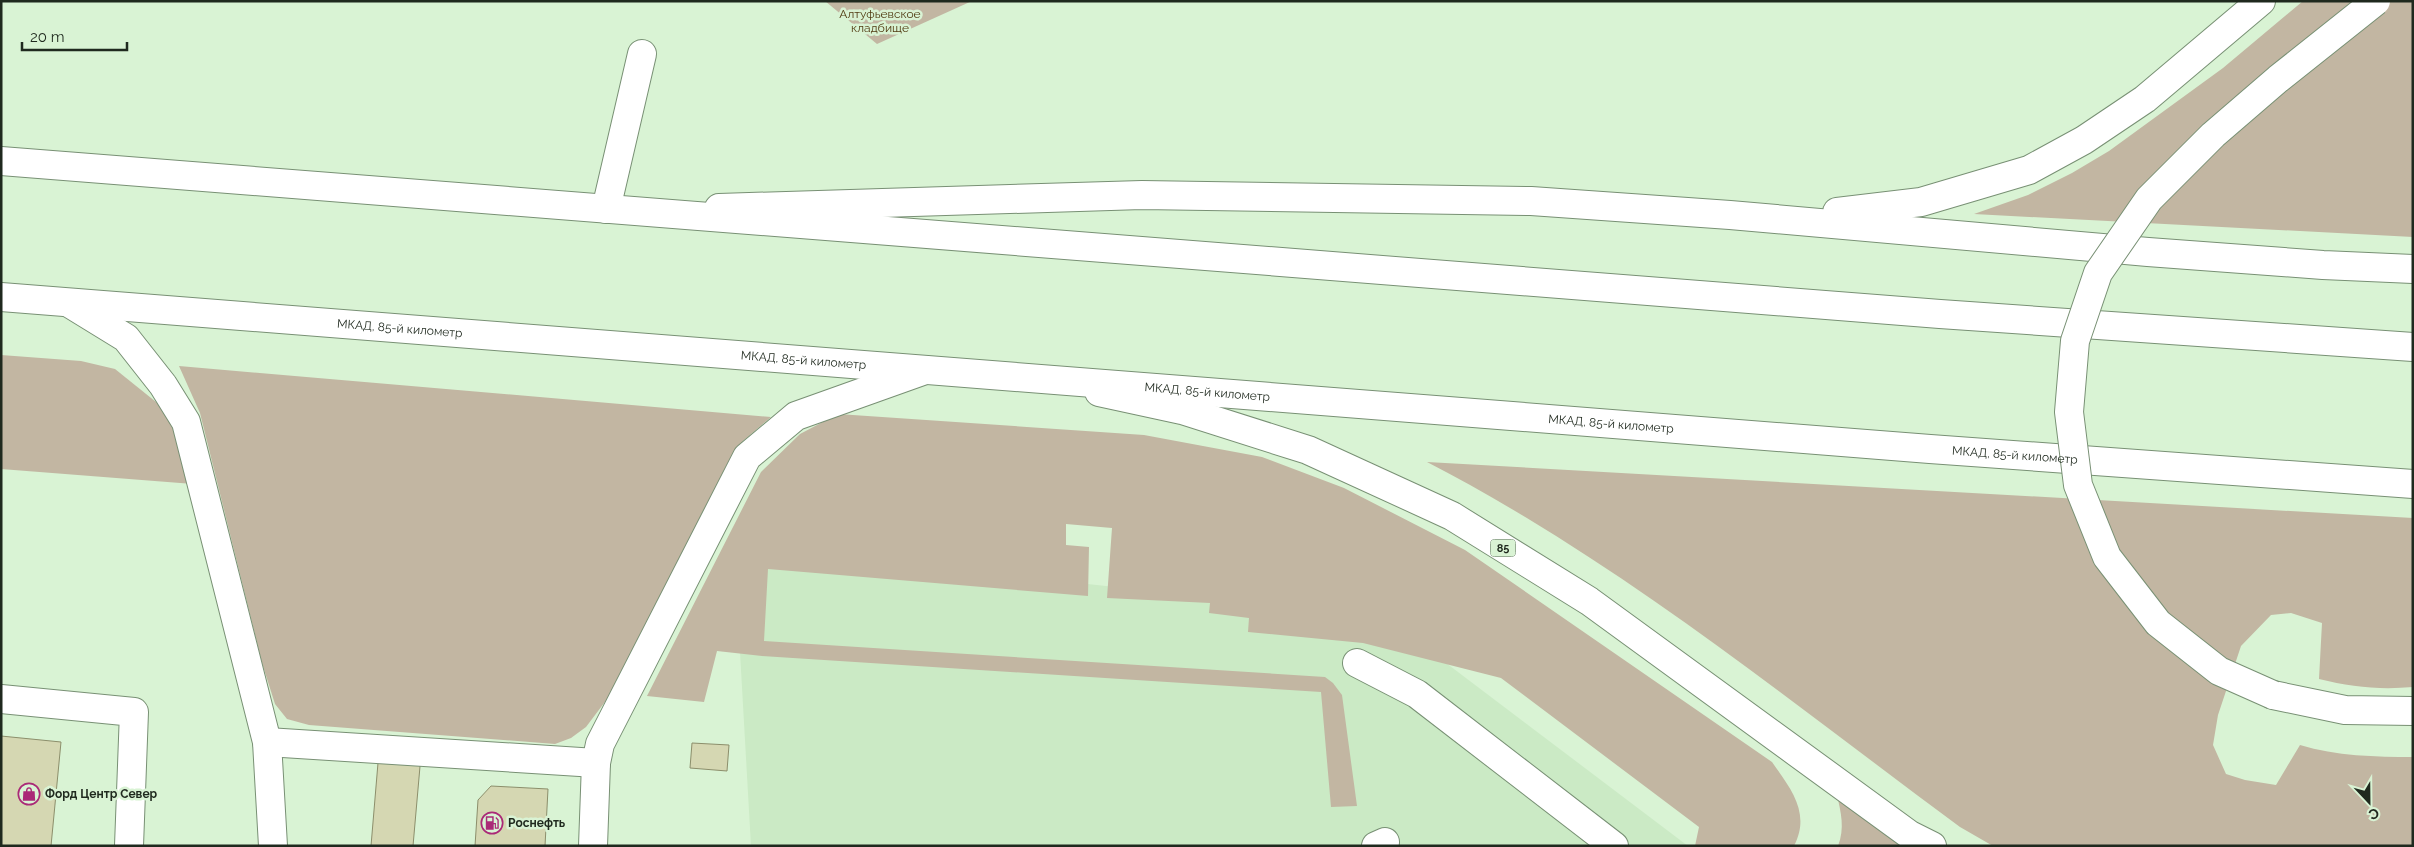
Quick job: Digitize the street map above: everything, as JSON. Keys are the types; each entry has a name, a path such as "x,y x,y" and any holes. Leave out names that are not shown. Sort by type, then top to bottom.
{"main road":[{"path":"1730,215 1851,212 1921,202 2029,170 2084,140 2145,99 2261,1"},
{"path":"2376,1 2271,85 2213,135 2149,199 2098,273 2075,340 2069,412 2078,485 2107,557 2158,623 2218,671 2274,695 2345,710 2413,712"},
{"path":"618,210 642,54"},
{"path":"1,161 1920,312 2413,347"},
{"path":"618,210 1142,195 1531,201 1730,215 2148,252 2323,265 2413,269"},
{"name":"МКАД, 85-й километр","path":"1,298 1930,449 2413,484"},
{"path":"69,303 126,338 163,385 186,422 268,742 273,846"},
{"path":"594,846 596,763 600,744 747,456 796,416 925,370"},
{"name":"85","path":"1038,379 1182,410 1308,450 1452,516 1589,601 1922,842"},
{"path":"1356,663 1417,694 1614,846"},
{"path":"1,698 134,712 129,846"},
{"path":"268,742 596,763"}],"shaded area":[{"path":"734,546 1384,616 1688,846 751,846"}],"green space":[{"name":"Алтуфьевское кладбище","path":"825,1 972,1 877,44"},
{"path":"2303,1 2413,1 2413,237 1974,214 2028,195 2072,173 2109,151 2223,68"},
{"path":"1,355 81,361 115,369 161,406 177,436 193,484 1,469"},
{"path":"179,366 771,417 743,441 725,472 629,670 586,727 571,738 555,744 309,725 287,719 275,704 262,663 200,413"},
{"path":"838,414 1144,435 1262,457 1344,488 1465,550 1772,762 1792,792 1800,812 1799,834 1794,846 1695,846 1699,827 1501,678 1363,643 1248,632 1249,618 1209,613 1210,603 1107,598 1112,528 1066,524 1066,545 1089,547 1088,596 768,569 764,641 1325,677 1333,683 1342,695 1357,806 1331,807 1321,692 762,656 717,651 704,702 647,696 761,472 800,434"},
{"path":"1427,462 2413,518 2413,687 2366,687 2319,679 2322,623 2291,613 2271,615 2241,646 2218,715 2213,745 2226,774 2245,780 2276,785 2300,745 2342,754 2413,757 2413,846 1993,846 1960,827 1766,682 1634,587 1497,501"},
{"path":"1837,795 1907,846 1838,846 1842,827"}],"building":[{"name":"Форд Центр Север","path":"1,736 61,742 51,846 1,846"},
{"path":"692,743 729,745 727,771 690,768"},
{"path":"379,751 421,755 413,846 371,846"},
{"path":"491,786 548,789 545,846 475,846 478,800"}],"place":[{"name":"Форд Центр Север","path":"29,794"},
{"name":"Роснефть","path":"492,823"}]}
